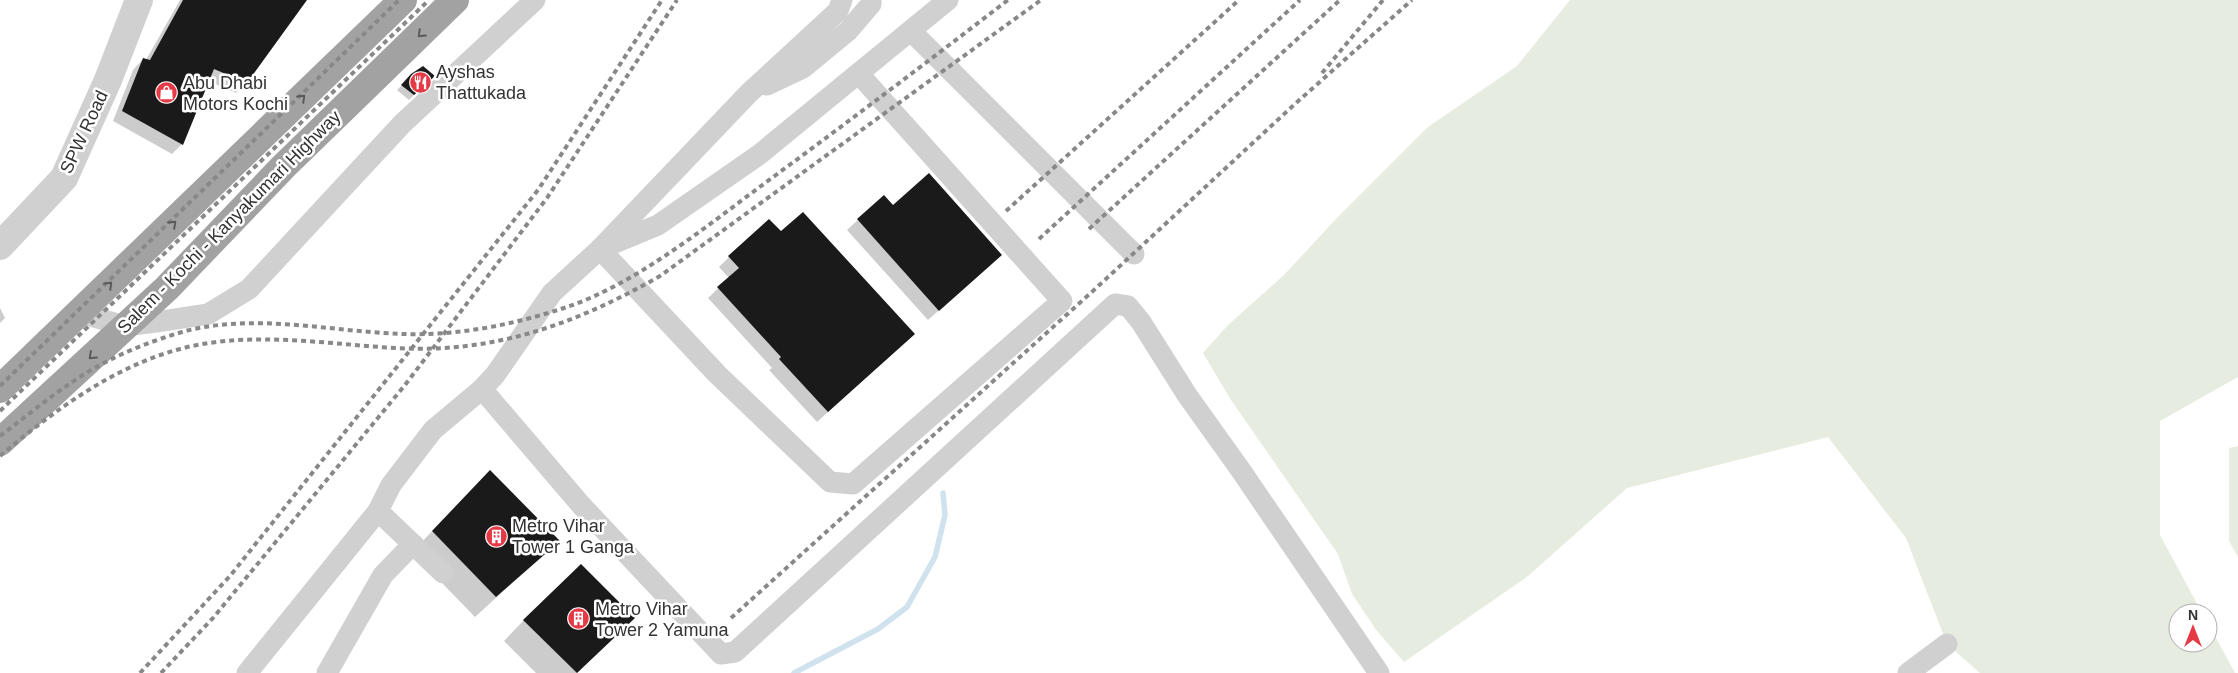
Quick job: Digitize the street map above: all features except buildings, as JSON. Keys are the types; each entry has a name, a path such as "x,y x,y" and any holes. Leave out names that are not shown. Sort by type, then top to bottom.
{"highway":[{"name":"Salem - Kochi - Kanyakumari Highway","path":"0,390 403,0"},
{"name":"Salem - Kochi - Kanyakumari Highway","path":"0,442 167,288 283,167 456,0"}],"street":[{"name":"SPW Road","path":"0,246 64,178 108,80 139,0"},
{"path":"80,313 125,326 208,314 249,289 402,124 535,0"},
{"path":"247,673 378,511 391,485 433,430 482,389 495,375 552,293 600,249 748,93 838,11 842,0"},
{"path":"748,93 803,68 848,31 871,4 871,0"},
{"path":"600,249 658,225 760,154 948,0"},
{"path":"911,32 1134,254"},
{"path":"600,249 718,374 830,482 853,484 1062,301 859,74"},
{"path":"482,389 581,506 721,654 735,652 1115,304 1128,306 1142,322 1188,396 1379,673"},
{"path":"378,511 443,573"},
{"path":"327,673 383,575 412,544"},
{"path":"1908,673 1947,644"}],"shaded area":[{"path":"1570,0 2238,0 2238,377 2160,421 2160,535 2197,603 2168,603 2168,653 2218,653 2218,642 2235,673 1980,673 1947,644 1906,538 1828,437 1627,488 1528,576 1404,662 1377,631 1352,594 1338,554 1231,400 1203,353 1228,325 1284,275 1336,219 1428,127 1517,66"},
{"path":"2238,446 2238,557 2229,541 2229,448"}],"waterway":[{"path":"794,673 878,629 907,607 935,557 945,515 943,493"}],"railway":[{"path":"0,386 399,0"},
{"path":"0,411 429,0"},
{"path":"140,673 230,576 538,190 662,0"},
{"path":"161,673 213,618 405,385 547,198 677,0"},
{"path":"0,436 62,389 94,368 131,350 182,332 209,326 265,323 377,333 446,333 508,324 567,307 592,297 643,270 692,237 1008,0"},
{"path":"0,456 43,421 114,375 165,353 192,346 217,342 268,339 395,348 431,349 466,346 500,341 533,332 597,308 660,276 1041,0"},
{"path":"1006,211 1239,0"},
{"path":"1039,239 1300,0"},
{"path":"1089,229 1340,0"},
{"path":"1322,73 1383,0"},
{"path":"731,618 1094,290 1296,103 1412,0"}],"place":[{"name":"Ayshas Thattukada","path":"420,82"},
{"name":"Abu Dhabi Motors Kochi","path":"167,93"},
{"name":"Metro Vihar Tower 1 Ganga","path":"496,536"},
{"name":"Metro Vihar Tower 2 Yamuna","path":"579,619"}]}
